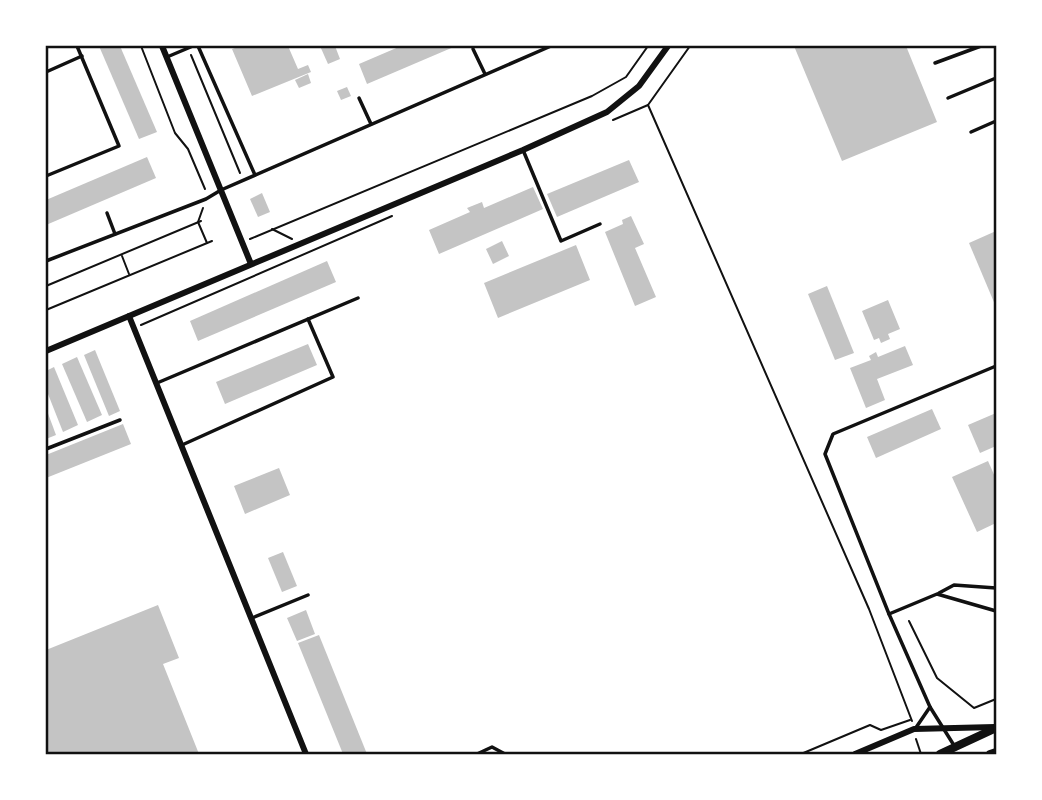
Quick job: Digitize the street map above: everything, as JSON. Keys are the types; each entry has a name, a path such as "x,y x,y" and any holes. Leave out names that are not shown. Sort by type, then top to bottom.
{"street":[{"path":"162,46 251,264"},
{"path":"46,351 607,112 639,86 665,47"},
{"path":"129,316 306,754"},
{"path":"855,754 913,724 944,730 996,728"},
{"path":"940,754 957,751 996,728"},
{"path":"990,754 996,752"}],"lane":[{"path":"46,176 119,146 77,46"},
{"path":"167,57 193,46 255,175"},
{"path":"46,261 206,199 243,180 551,46"},
{"path":"935,63 981,46"},
{"path":"473,49 485,74"},
{"path":"46,72 82,56"},
{"path":"948,98 996,78"},
{"path":"359,98 371,124"},
{"path":"971,132 996,121"},
{"path":"523,150 561,241 600,224"},
{"path":"107,213 116,233"},
{"path":"157,383 358,298"},
{"path":"182,445 333,377 308,319"},
{"path":"957,751 930,708 825,454 833,434 996,366"},
{"path":"46,449 120,420"},
{"path":"889,614 954,585 996,588"},
{"path":"937,594 996,611"},
{"path":"253,618 308,595"},
{"path":"913,724 930,708"},
{"path":"477,754 492,747 505,754"}],"path":[{"path":"141,46 175,133 188,149 207,195 200,222 207,243"},
{"path":"193,46 243,180"},
{"path":"242,242 592,96 626,77 647,46"},
{"path":"690,46 648,105 869,609 913,724 881,730 870,725 801,754"},
{"path":"135,327 399,213"},
{"path":"46,286 200,222"},
{"path":"46,310 212,241"},
{"path":"122,254 130,275"},
{"path":"909,621 937,677 974,708 996,699"},
{"path":"916,739 921,754"}],"building":[{"path":"99,46 120,46 157,132 139,139"},
{"path":"241,46 288,46 298,69 308,65 311,72 252,96 232,49"},
{"path":"320,46 335,46 340,59 328,64"},
{"path":"401,46 456,46 367,84 359,64"},
{"path":"794,46 906,46 937,122 842,161"},
{"path":"308,74 311,83 299,88 295,80"},
{"path":"347,87 351,96 341,100 337,91"},
{"path":"147,157 156,178 46,225 46,200"},
{"path":"629,160 639,182 557,217 547,194"},
{"path":"533,187 543,209 439,254 429,230 470,212 467,208 482,202 484,208"},
{"path":"262,193 270,212 258,217 250,199"},
{"path":"631,216 644,244 635,248 656,297 635,306 605,232 623,224 622,220"},
{"path":"996,231 996,307 969,243"},
{"path":"502,241 509,256 493,264 486,249"},
{"path":"576,245 590,280 498,318 484,283"},
{"path":"327,261 336,282 198,341 190,321"},
{"path":"827,286 854,353 835,360 808,294"},
{"path":"888,300 900,329 888,334 890,339 881,343 879,338 874,340 862,311"},
{"path":"308,344 317,365 225,404 216,382"},
{"path":"905,346 913,365 877,379 885,400 866,408 850,368 871,360 869,356 876,352 878,357"},
{"path":"95,350 120,411 109,416 84,355"},
{"path":"77,357 102,415 87,422 62,364"},
{"path":"54,367 78,425 63,432 46,389 46,371"},
{"path":"46,408 56,435 46,439"},
{"path":"932,409 941,429 876,458 867,437"},
{"path":"996,413 996,446 980,453 968,425"},
{"path":"123,424 131,444 46,478 46,455"},
{"path":"988,461 996,479 996,523 977,532 952,477"},
{"path":"279,468 290,495 245,514 234,486"},
{"path":"283,552 297,586 282,592 268,558"},
{"path":"158,605 179,658 163,664 199,754 46,754 46,650"},
{"path":"306,610 315,634 297,641 287,618"},
{"path":"319,635 367,754 343,754 298,643"}]}
